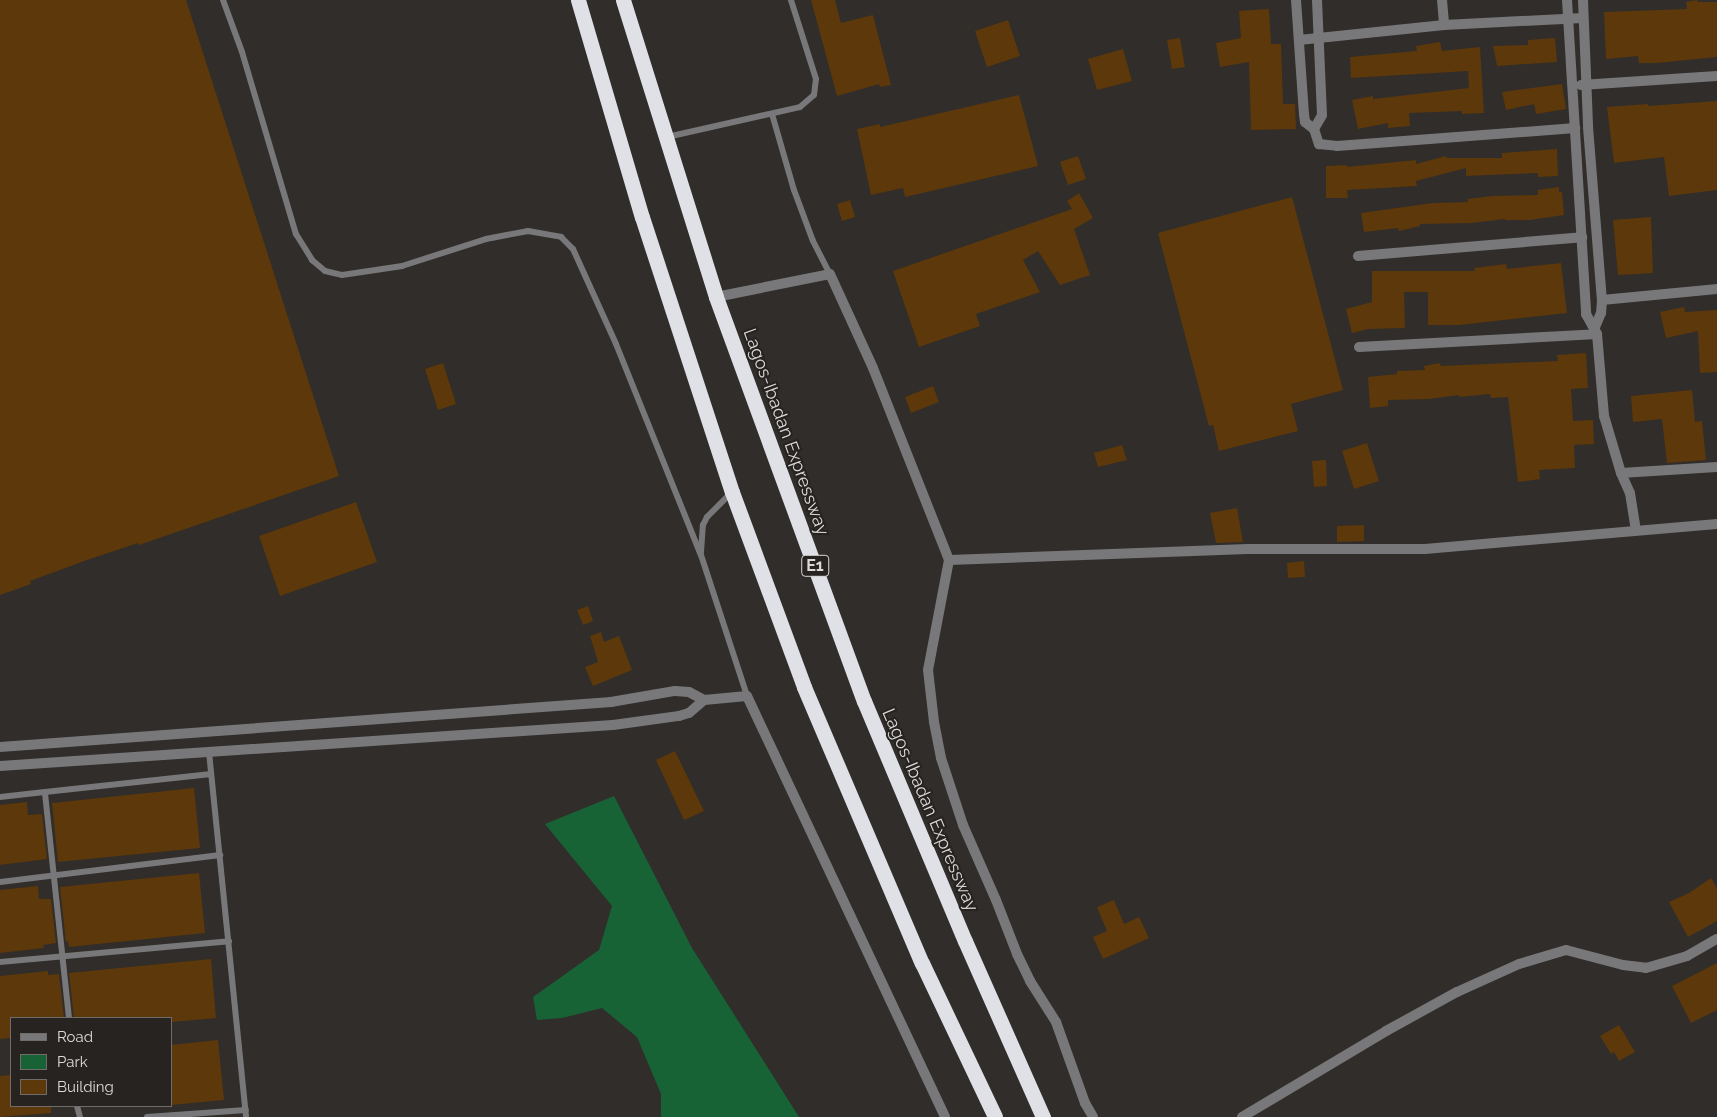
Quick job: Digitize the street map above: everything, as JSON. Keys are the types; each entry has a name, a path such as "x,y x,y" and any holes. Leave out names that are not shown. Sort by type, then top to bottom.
{"highway":[{"path":"578,0 642,217 732,492 804,686 922,963 995,1117"},
{"name":"Lagos-Ibadan Expressway","path":"624,0 716,298 864,701 966,942 1043,1117"}],"street":[{"path":"1296,0 1305,122 1314,129 1319,144 1337,146 1575,128"},
{"path":"1314,129 1322,115 1317,0"},
{"path":"1442,0 1444,25"},
{"path":"1567,0 1586,314 1596,331"},
{"path":"1583,0 1586,85 1602,300 1601,314 1596,331 1604,416 1621,473 1630,493 1636,530"},
{"path":"1299,40 1444,25 1584,18"},
{"path":"1572,86 1717,76"},
{"path":"1358,256 1582,237"},
{"path":"716,298 830,274 873,368 949,560 928,670 934,722 941,758 963,825 1017,954 1030,981 1056,1022 1084,1103 1093,1117"},
{"path":"1602,300 1717,289"},
{"path":"1359,347 1596,331"},
{"path":"1621,473 1717,467"},
{"path":"949,560 1248,549 1424,549 1717,524"},
{"path":"0,747 611,702 675,691 689,692 704,700 747,696 944,1117"},
{"path":"0,766 613,725 679,716 688,713 704,700"},
{"path":"1242,1117 1386,1031 1457,992 1519,964 1566,950 1623,965 1646,968 1687,956 1717,939"}],"lane":[{"path":"223,0 242,52 296,234 312,260 325,271 342,275 402,266 486,238 528,231 561,237 573,249 616,344 701,555 747,696"},
{"path":"666,137 800,107 814,95 816,79 791,0"},
{"path":"772,114 794,190 814,241 830,274"},
{"path":"701,555 704,525 707,517 732,492"},
{"path":"147,1117 246,1113 209,752"},
{"path":"0,797 212,774"},
{"path":"45,792 69,1017"},
{"path":"0,882 220,855"},
{"path":"0,962 228,941"}],"green space":[{"path":"614,796 692,948 799,1117 661,1117 661,1094 637,1037 602,1008 562,1018 537,1020 533,997 599,950 612,906 545,824"}],"building":[{"path":"0,0 186,0 339,476 139,545 138,543 87,560 30,581 31,584 0,595"},
{"path":"811,0 835,0 841,23 873,15 891,85 880,87 879,84 837,96"},
{"path":"1697,0 1698,2 1717,2 1717,57 1657,63 1639,63 1638,56 1606,59 1604,12 1687,9 1686,2"},
{"path":"1269,9 1271,44 1281,44 1283,104 1295,104 1296,129 1251,130 1249,62 1220,67 1216,43 1241,38 1239,11"},
{"path":"1008,20 1020,56 987,67 975,31"},
{"path":"1180,38 1185,67 1172,69 1167,40"},
{"path":"1555,38 1557,62 1497,66 1493,46 1528,45 1528,40"},
{"path":"1440,42 1442,51 1480,47 1484,113 1462,114 1462,111 1409,113 1410,126 1388,128 1388,123 1358,129 1352,100 1373,96 1373,99 1469,88 1468,71 1351,78 1350,57 1417,51 1416,46"},
{"path":"1123,49 1132,81 1097,90 1088,59"},
{"path":"1562,84 1566,109 1536,114 1534,104 1506,110 1502,92"},
{"path":"1019,95 1038,166 905,197 903,188 871,195 857,129 880,124 880,127"},
{"path":"1717,101 1717,190 1669,196 1664,157 1614,163 1607,107"},
{"path":"1557,149 1558,176 1538,177 1538,173 1466,176 1466,168 1416,181 1417,186 1347,190 1348,198 1326,198 1326,166 1347,165 1347,167 1416,160 1416,164 1446,156 1446,158 1502,158 1502,153"},
{"path":"1078,156 1086,179 1068,185 1060,162"},
{"path":"1559,187 1559,192 1562,192 1564,215 1530,220 1505,219 1471,223 1420,224 1420,226 1399,231 1398,228 1364,232 1361,213 1433,203 1468,202 1468,199 1492,196 1538,195 1538,190"},
{"path":"1079,193 1093,218 1074,229 1090,275 1060,285 1038,251 1023,260 1040,292 976,314 980,326 919,347 893,271 1072,209 1067,201"},
{"path":"1292,197 1343,390 1291,404 1298,431 1219,451 1213,425 1209,426 1158,233"},
{"path":"850,200 855,217 842,221 837,204"},
{"path":"1651,217 1653,273 1618,275 1613,220"},
{"path":"1561,263 1567,313 1460,325 1428,325 1428,292 1404,292 1405,328 1368,329 1352,333 1346,309 1372,302 1372,271 1475,271 1474,268 1506,264 1507,269"},
{"path":"1684,307 1685,312 1717,310 1717,372 1700,373 1698,331 1666,338 1660,312"},
{"path":"1586,353 1588,388 1571,389 1573,421 1593,420 1594,444 1574,445 1575,468 1539,470 1540,479 1518,482 1508,397 1491,398 1490,394 1388,400 1388,406 1370,408 1368,377 1397,374 1397,371 1425,370 1424,366 1440,363 1441,366 1558,361 1557,355"},
{"path":"443,363 456,404 438,410 425,369"},
{"path":"933,386 939,402 911,413 905,397"},
{"path":"1692,390 1695,422 1702,421 1706,460 1667,463 1662,419 1633,422 1631,396"},
{"path":"1367,443 1379,481 1354,489 1342,451"},
{"path":"1122,445 1127,460 1098,467 1094,453"},
{"path":"1326,460 1327,486 1314,487 1312,461"},
{"path":"356,502 377,562 280,596 259,536"},
{"path":"1237,508 1243,542 1216,543 1210,513"},
{"path":"1364,525 1364,541 1337,542 1337,526"},
{"path":"1304,561 1305,577 1288,578 1287,563"},
{"path":"588,606 593,621 583,625 577,610"},
{"path":"601,632 604,642 619,636 632,670 593,686 585,667 598,662 590,636"},
{"path":"675,751 704,811 684,820 656,760"},
{"path":"194,788 200,848 58,862 52,803"},
{"path":"27,802 28,815 42,814 47,859 0,865 0,805"},
{"path":"199,873 205,933 69,947 68,941 66,942 60,887"},
{"path":"1711,878 1717,888 1717,921 1688,937 1669,902 1689,893"},
{"path":"38,886 39,899 51,899 56,943 43,945 44,948 0,953 0,890"},
{"path":"1114,900 1124,924 1139,917 1149,938 1103,959 1093,937 1107,931 1097,907"},
{"path":"211,959 216,1018 172,1022 172,1017 74,1017 69,973"},
{"path":"1717,963 1717,1010 1691,1023 1672,986"},
{"path":"48,971 48,975 59,974 64,1017 10,1017 10,1038 0,1039 0,976"},
{"path":"1619,1025 1635,1052 1619,1061 1614,1052 1611,1054 1600,1036"},
{"path":"218,1040 224,1100 172,1105 172,1045"},
{"path":"10,1075 10,1107 51,1107 51,1113 0,1117 0,1076"}]}
